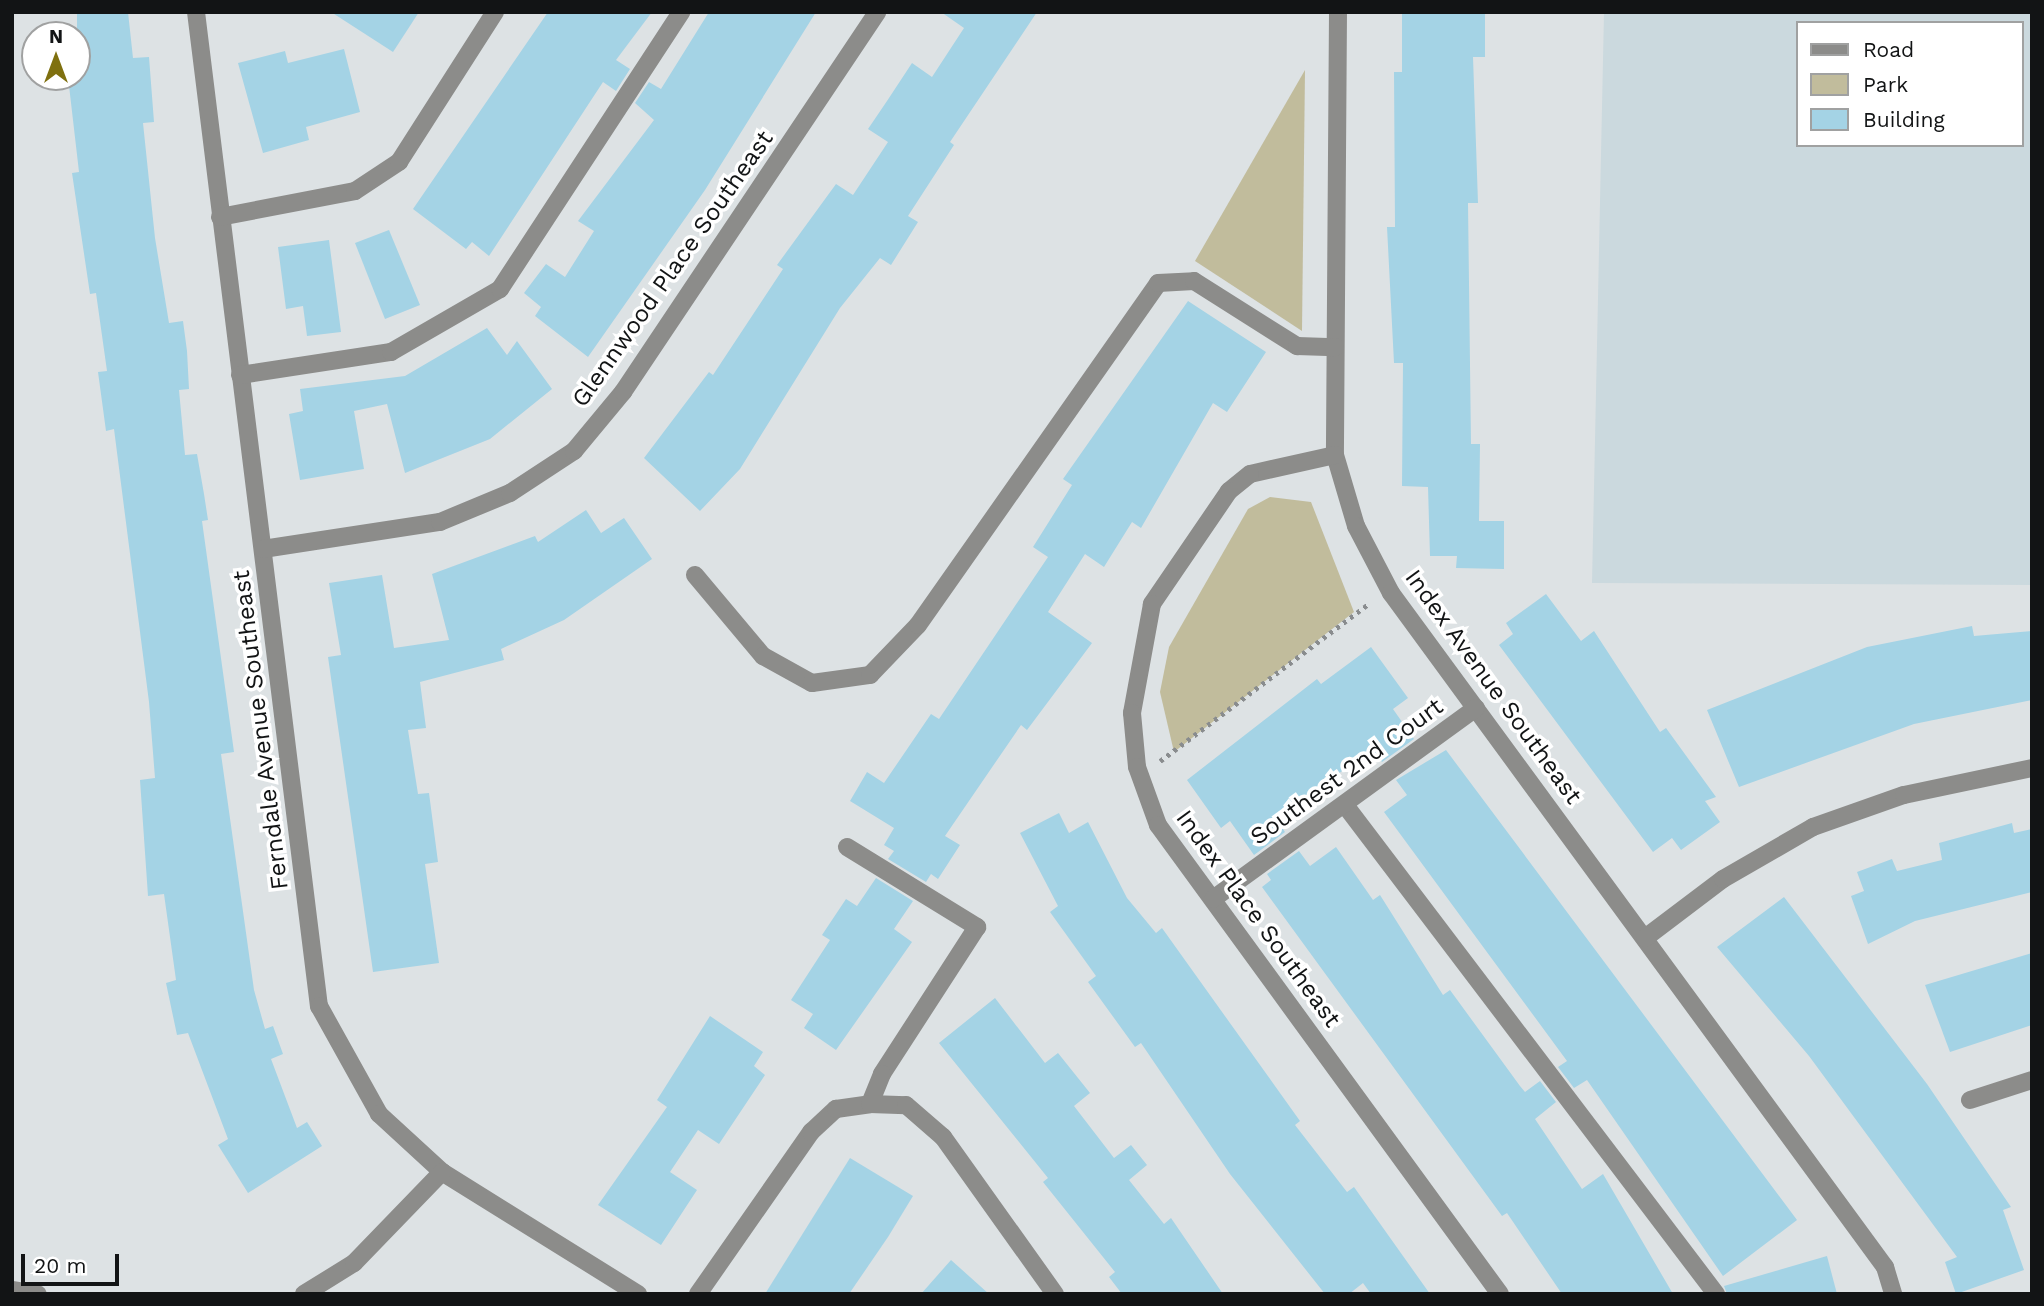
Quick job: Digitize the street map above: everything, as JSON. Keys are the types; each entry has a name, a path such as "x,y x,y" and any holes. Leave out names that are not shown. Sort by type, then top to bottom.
{"street":[{"name":"Ferndale Avenue Southeast","path":"196,12 319,1006 379,1114 442,1172 638,1294"},
{"path":"220,217 355,191 399,162 495,12"},
{"path":"240,374 391,352 500,289 681,12"},
{"name":"Glennwood Place Southeast","path":"263,549 440,522 510,493 574,451 623,393 877,12"},
{"name":"Index Avenue Southeast","path":"1338,12 1335,455 1356,526 1389,588 1885,1267 1893,1294"},
{"path":"695,575 763,656 812,684 870,675 918,625 1158,283 1194,281 1297,346 1335,347"},
{"name":"Index Place Southeast","path":"1335,455 1250,474 1229,491 1152,604 1132,713 1140,776 1158,825 1500,1294"},
{"name":"Southest 2nd Court","path":"1213,900 1476,708"},
{"path":"1645,937 1723,879 1813,827 1904,795 2032,768"},
{"path":"1345,805 1716,1294"},
{"path":"847,847 976,927 883,1073 870,1104"},
{"path":"1970,1100 2032,1080"},
{"path":"698,1294 811,1132 836,1109 870,1104 906,1105 943,1137 1055,1294"},
{"path":"304,1294 354,1263 442,1172"},
{"path":"12,1290 38,1294"}],"path":[{"path":"1140,776 1389,588"}],"shaded area":[{"path":"1604,12 2032,12 2032,585 1592,583"}],"green space":[{"path":"1305,70 1302,331 1195,261"},
{"path":"1270,497 1311,502 1354,612 1174,752 1160,692 1169,647 1248,509"}],"building":[{"path":"77,12 128,12 133,58 149,57 154,122 143,123 155,238 169,323 183,321 187,351 189,389 179,390 185,455 197,454 208,520 202,521 234,752 221,754 254,990 265,1029 273,1026 283,1054 271,1059 297,1128 307,1122 322,1146 248,1193 218,1145 228,1139 188,1033 177,1035 166,983 176,980 164,894 148,896 140,780 155,778 149,702 114,429 106,431 98,372 107,371 96,293 90,294 72,173 79,172 70,91 91,91 91,21 77,21"},
{"path":"331,12 419,12 393,52"},
{"path":"548,12 652,12 616,60 630,69 616,91 603,82 489,256 472,242 466,249 413,209"},
{"path":"709,12 816,12 705,190 588,357 535,316 541,307 524,293 546,264 565,277 594,231 578,221 654,120 635,103 649,82 661,89"},
{"path":"941,12 1037,12 950,142 954,145 908,216 918,222 891,265 880,258 840,308 740,469 700,511 644,458 709,372 713,375 783,269 777,265 836,184 853,195 888,142 868,129 912,63 932,77 964,28"},
{"path":"1402,12 1485,12 1485,57 1473,57 1478,203 1468,203 1471,444 1480,444 1479,521 1504,521 1504,569 1456,568 1457,556 1430,556 1428,487 1402,486 1403,363 1394,363 1387,227 1395,227 1394,72 1402,72"},
{"path":"344,49 360,112 306,127 309,140 263,153 238,63 285,51 288,63"},
{"path":"389,230 420,305 385,319 355,243"},
{"path":"329,240 341,332 307,336 303,306 286,309 278,247"},
{"path":"1188,301 1266,352 1227,412 1213,403 1141,528 1132,522 1104,567 1085,554 1048,612 1092,643 1027,730 1021,725 945,836 960,845 938,879 931,874 926,882 888,859 894,851 884,845 894,828 850,801 867,772 884,783 931,714 939,719 1048,557 1033,547 1072,485 1063,479"},
{"path":"487,328 507,355 517,341 552,389 490,439 405,473 387,404 354,411 364,469 300,480 289,414 303,411 300,389 405,376"},
{"path":"586,510 601,533 624,518 652,559 564,620 501,649 504,660 420,682 426,728 408,730 418,794 429,793 438,862 425,864 439,963 373,972 328,657 341,655 329,583 382,575 394,648 449,640 432,574 535,536 538,542"},
{"path":"1546,594 1581,641 1594,631 1660,732 1666,728 1716,797 1705,801 1720,822 1681,850 1672,838 1653,852 1499,645 1513,634 1506,623"},
{"path":"1972,626 1974,636 2032,631 2032,700 1914,724 1739,787 1707,710 1867,647"},
{"path":"1371,647 1408,698 1393,709 1414,739 1382,762 1373,750 1342,771 1278,822 1285,832 1254,855 1230,821 1221,828 1187,780 1317,679 1321,684"},
{"path":"1446,750 1797,1220 1723,1276 1587,1080 1574,1088 1558,1067 1567,1061 1384,812 1407,795 1396,780"},
{"path":"1059,813 1069,833 1088,822 1127,898 1156,933 1162,928 1300,1121 1295,1125 1347,1192 1354,1187 1430,1294 1371,1294 1363,1283 1349,1294 1325,1294 1230,1174 1141,1043 1135,1047 1088,982 1096,976 1050,912 1058,906 1020,833"},
{"path":"2012,823 2014,833 2032,829 2032,892 1915,921 1868,944 1851,896 1864,891 1857,872 1892,859 1897,871 1942,860 1939,843"},
{"path":"1336,847 1373,900 1380,895 1443,995 1450,990 1525,1092 1540,1081 1556,1102 1535,1119 1582,1189 1603,1174 1673,1294 1562,1294 1507,1213 1502,1216 1262,887 1271,880 1267,874 1299,851 1310,866"},
{"path":"876,878 913,901 894,929 912,942 836,1050 804,1028 813,1014 791,1000 830,940 822,935 846,899 857,906"},
{"path":"1784,897 1927,1084 2011,1207 2003,1210 2024,1270 1956,1294 1945,1262 1957,1257 1809,1056 1717,947"},
{"path":"2032,953 2032,1025 1950,1052 1925,985"},
{"path":"995,998 1045,1063 1058,1053 1090,1093 1074,1106 1114,1158 1131,1145 1147,1165 1129,1180 1164,1224 1171,1218 1223,1294 1122,1294 1109,1277 1115,1272 1043,1182 1048,1178 939,1043"},
{"path":"710,1016 763,1052 754,1066 765,1075 719,1144 698,1130 670,1172 697,1190 661,1245 598,1205 667,1107 657,1100"},
{"path":"850,1158 913,1196 888,1237 849,1294 765,1294"},
{"path":"1827,1256 1837,1294 1727,1294 1724,1286"},
{"path":"951,1260 989,1294 921,1294"}]}
